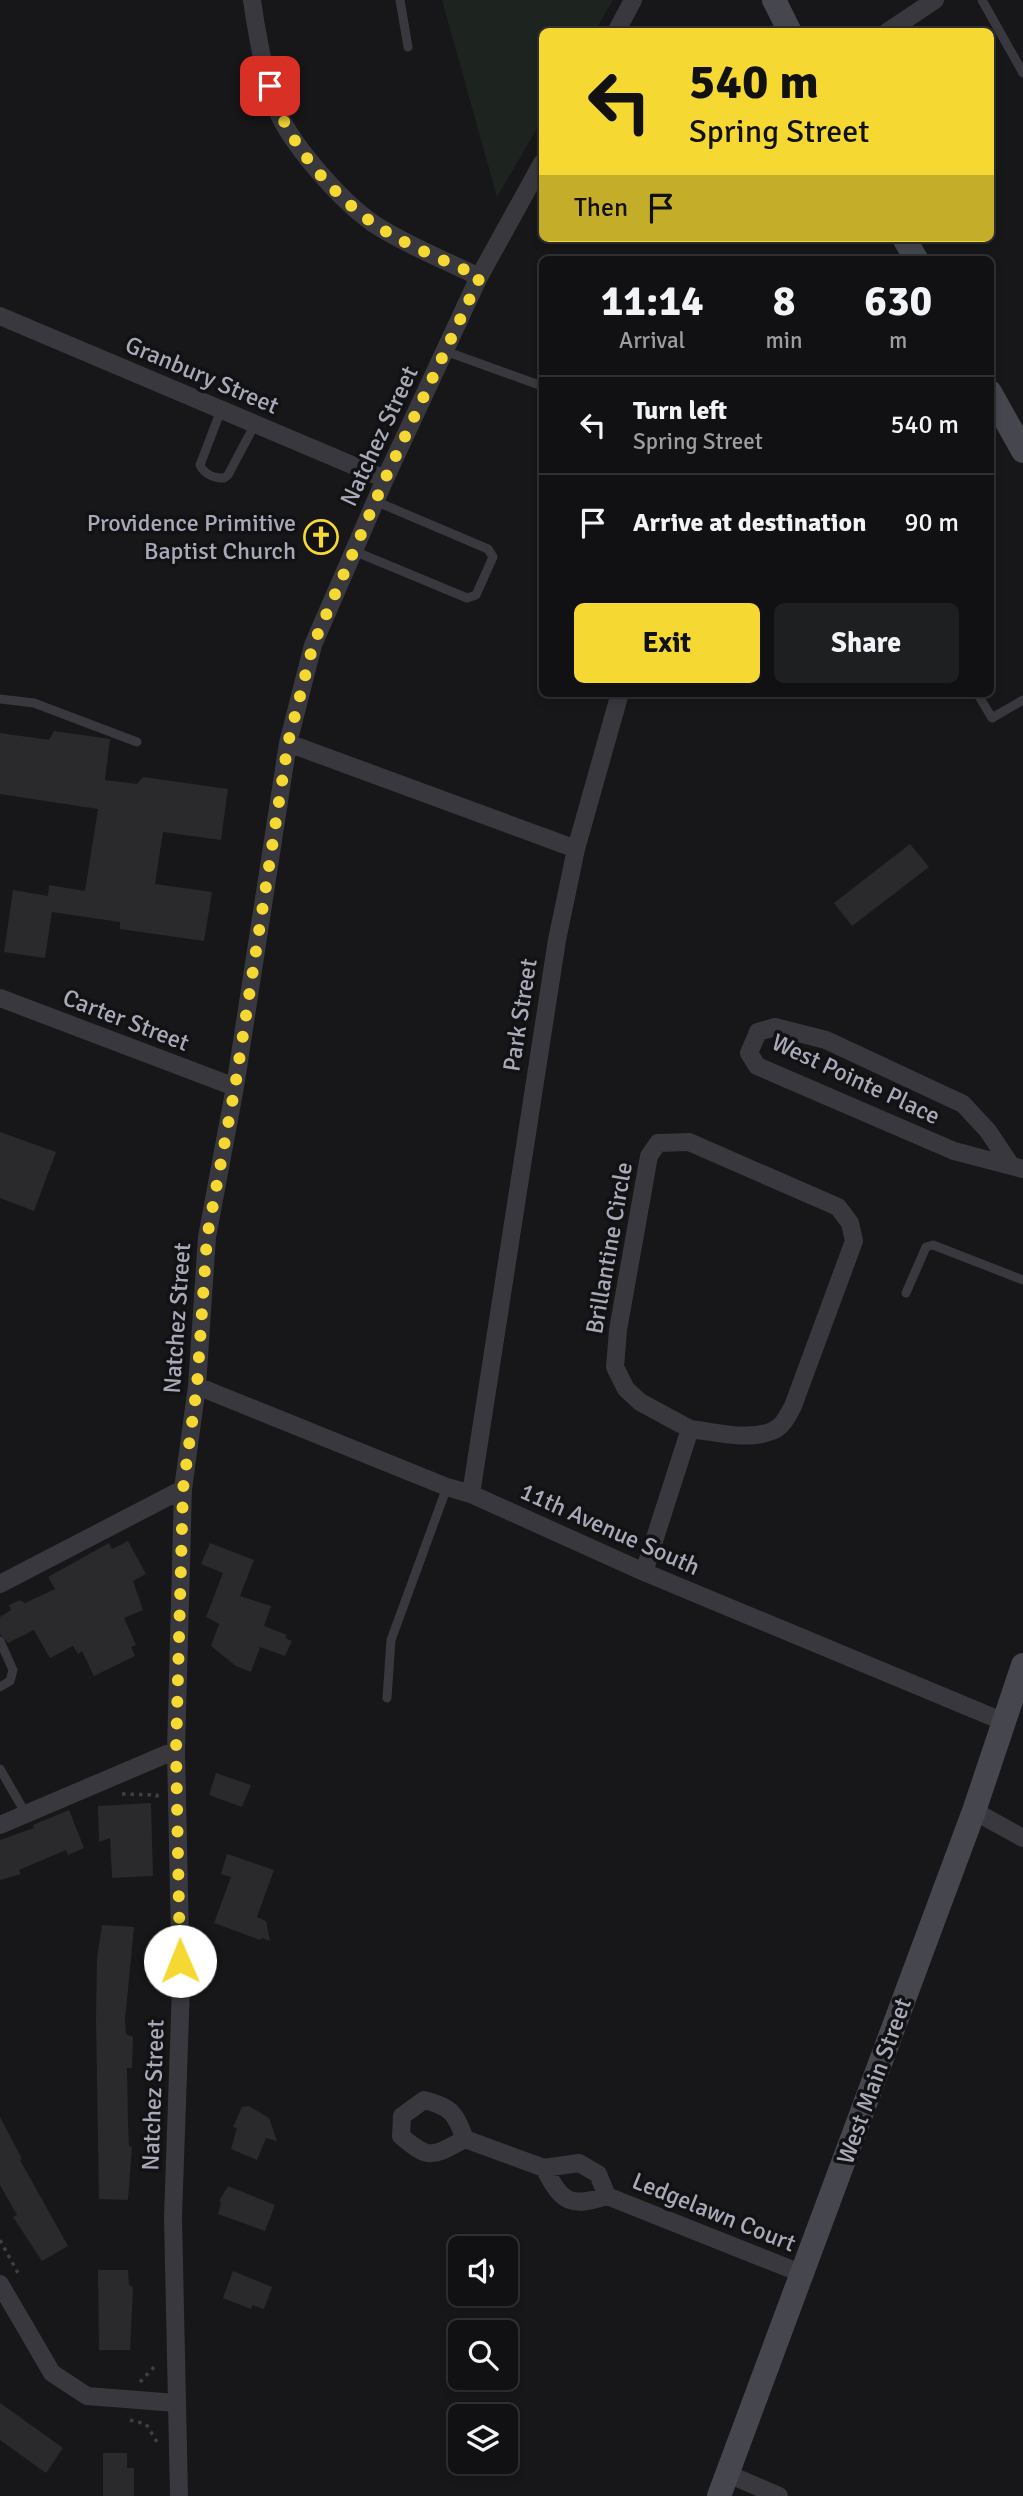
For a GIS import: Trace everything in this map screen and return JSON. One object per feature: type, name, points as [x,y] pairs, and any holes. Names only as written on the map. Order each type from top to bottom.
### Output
[{"type":"main road","points":[[774,0],[788,28]]},
{"type":"main road","points":[[994,399],[1023,451]]},
{"type":"main road","name":"West Main Street","points":[[723,2485],[974,1811],[1023,1665]]},
{"type":"street","points":[[252,0],[264,65],[276,108],[301,149],[336,191],[374,223],[480,277]]},
{"type":"street","points":[[618,28],[633,0]]},
{"type":"street","points":[[893,28],[935,0]]},
{"type":"street","name":"Natchez Street","points":[[179,2496],[173,2217],[181,1987],[176,1751],[183,1489],[197,1386],[207,1237],[235,1087],[288,743],[313,645],[375,501],[480,277],[539,169]]},
{"type":"street","name":"Granbury Street","points":[[0,316],[385,479]]},
{"type":"street","name":"Park Street","points":[[471,1494],[557,940],[576,849],[619,697]]},
{"type":"street","points":[[288,743],[576,849]]},
{"type":"street","name":"Carter Street","points":[[0,998],[235,1087]]},
{"type":"street","name":"West Pointe Place","points":[[775,1027],[826,1040],[963,1104],[1017,1166],[954,1151],[757,1066],[749,1053],[758,1032],[775,1027]]},
{"type":"street","name":"Brillantine Circle","points":[[689,1142],[838,1207],[850,1223],[854,1241],[793,1406],[783,1423],[774,1431],[746,1436],[690,1429],[639,1402],[625,1389],[615,1367],[618,1330],[649,1156],[658,1143],[689,1142]]},
{"type":"street","name":"11th Avenue South","points":[[197,1386],[447,1487],[471,1494],[644,1572],[1002,1721]]},
{"type":"street","points":[[644,1572],[690,1429]]},
{"type":"street","points":[[0,1584],[183,1489]]},
{"type":"street","points":[[0,1825],[176,1751]]},
{"type":"street","points":[[974,1811],[1023,1838]]},
{"type":"street","name":"Ledgelawn Court","points":[[465,2139],[544,2168],[579,2163],[597,2174],[607,2196]]},
{"type":"street","name":"Ledgelawn Court","points":[[544,2168],[558,2194],[582,2204],[607,2196],[803,2274]]},
{"type":"street","points":[[0,2284],[51,2373],[87,2396],[176,2403]]},
{"type":"street","points":[[723,2485],[779,2496]]},
{"type":"lane","points":[[400,0],[408,47]]},
{"type":"lane","points":[[982,0],[1023,73]]},
{"type":"lane","points":[[445,351],[539,385]]},
{"type":"lane","points":[[221,410],[200,465],[203,471],[217,478],[229,475],[255,424]]},
{"type":"lane","points":[[354,551],[467,598],[476,595],[493,557],[488,550],[375,501]]},
{"type":"lane","points":[[979,697],[992,718],[1023,700]]},
{"type":"lane","points":[[0,699],[34,703],[137,742]]},
{"type":"lane","points":[[906,1293],[926,1247],[933,1245],[1023,1280]]},
{"type":"lane","points":[[387,1698],[391,1640],[447,1487]]},
{"type":"lane","points":[[0,1641],[13,1670],[10,1681],[0,1687]]},
{"type":"lane","points":[[0,1769],[26,1814]]},
{"type":"path","points":[[110,1794],[157,1795],[157,1808]]},
{"type":"path","points":[[0,2240],[22,2280]]},
{"type":"path","points":[[139,2382],[158,2363]]},
{"type":"shaded area","points":[[442,0],[613,0],[597,28],[539,28],[539,125],[497,197]]},
{"type":"building","points":[[54,731],[110,739],[105,780],[137,784],[143,777],[228,789],[221,840],[163,832],[155,884],[212,892],[204,941],[120,929],[120,922],[52,912],[45,958],[4,952],[13,890],[48,896],[49,885],[85,891],[98,809],[0,794],[0,733],[49,740]]},
{"type":"building","points":[[910,844],[929,867],[852,926],[834,903]]},
{"type":"building","points":[[0,1132],[56,1152],[34,1211],[0,1198]]},
{"type":"building","points":[[128,1541],[146,1574],[133,1581],[143,1610],[124,1618],[136,1645],[131,1647],[135,1656],[94,1676],[82,1651],[78,1654],[73,1646],[50,1658],[34,1630],[8,1643],[0,1634],[0,1617],[11,1610],[9,1605],[20,1600],[25,1603],[55,1589],[48,1577],[109,1543],[112,1549]]},
{"type":"building","points":[[210,1543],[254,1560],[240,1596],[271,1606],[264,1626],[287,1635],[285,1638],[292,1641],[285,1656],[260,1647],[251,1672],[236,1666],[211,1646],[219,1624],[206,1617],[223,1573],[201,1564]]},
{"type":"building","points":[[216,1773],[251,1785],[242,1807],[209,1795]]},
{"type":"building","points":[[151,1803],[153,1876],[112,1878],[110,1838],[99,1842],[98,1806]]},
{"type":"building","points":[[69,1810],[84,1848],[68,1855],[66,1850],[19,1870],[21,1874],[0,1880],[0,1840],[34,1828],[33,1825]]},
{"type":"building","points":[[227,1854],[274,1870],[257,1917],[266,1921],[270,1941],[262,1938],[260,1940],[214,1923],[231,1877],[221,1874]]},
{"type":"building","points":[[102,1925],[134,1927],[125,2020],[126,2034],[133,2037],[132,2068],[127,2068],[129,2146],[132,2147],[128,2200],[99,2199],[96,2018],[97,1958]]},
{"type":"building","points":[[249,2106],[269,2118],[277,2141],[266,2138],[257,2160],[231,2149],[237,2128],[233,2127],[242,2107]]},
{"type":"building","points":[[0,2117],[22,2159],[20,2160],[68,2246],[42,2261],[13,2217],[17,2215],[0,2185]]},
{"type":"building","points":[[228,2186],[275,2205],[265,2231],[218,2214],[219,2201]]},
{"type":"building","points":[[98,2270],[128,2270],[129,2285],[133,2287],[130,2350],[99,2350]]},
{"type":"building","points":[[233,2271],[272,2287],[264,2309],[252,2305],[251,2309],[223,2298]]},
{"type":"building","points":[[0,2403],[63,2448],[46,2473],[0,2440]]},
{"type":"building","points":[[103,2453],[127,2453],[127,2468],[134,2468],[134,2496],[103,2496]]},
{"type":"place","name":"Providence Primitive Baptist Church","points":[[321,537]]},
{"type":"route","points":[[180,1961],[176,1751],[183,1489],[197,1386],[207,1237],[235,1087],[288,743],[313,645],[385,479],[480,277],[374,223],[336,191],[301,149],[276,108],[270,86]]}]
